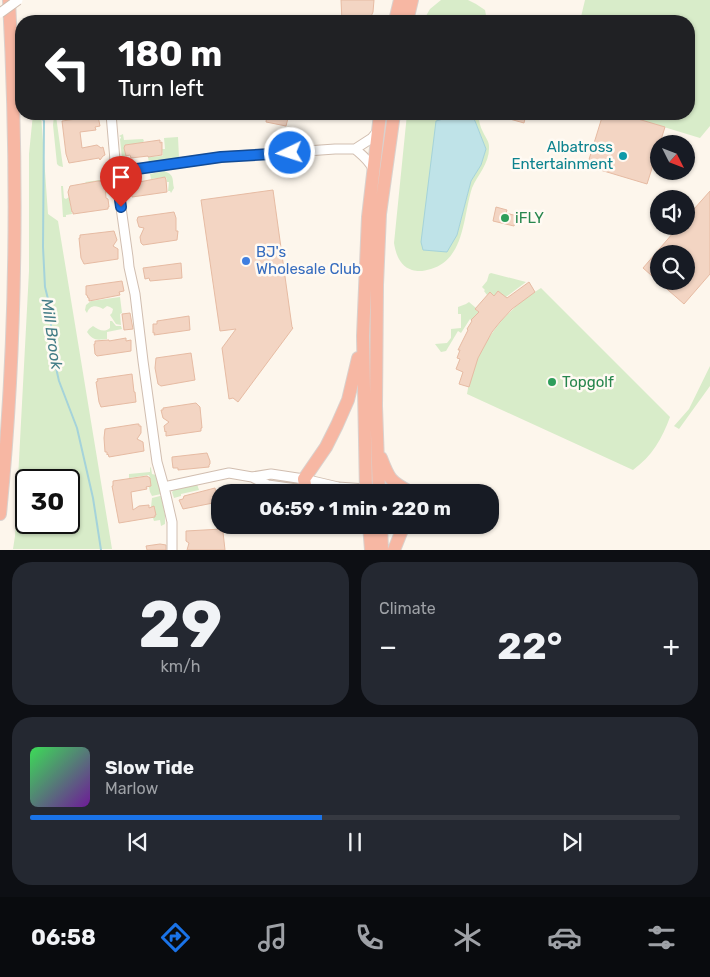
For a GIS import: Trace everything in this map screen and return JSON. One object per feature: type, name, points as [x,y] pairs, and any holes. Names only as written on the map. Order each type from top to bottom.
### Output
[{"type":"highway","points":[[0,514],[7,422],[14,276],[14,130],[9,0]]},
{"type":"highway","points":[[396,15],[400,0]]},
{"type":"highway","points":[[408,15],[412,0]]},
{"type":"highway","points":[[372,484],[363,336],[368,217],[379,120]]},
{"type":"highway","points":[[373,484],[378,451],[376,406],[380,214],[393,120]]},
{"type":"highway","points":[[310,484],[348,400],[363,336]]},
{"type":"highway","points":[[378,451],[387,473],[396,484]]},
{"type":"highway","points":[[381,534],[382,550]]},
{"type":"highway","points":[[394,550],[400,534]]},
{"type":"street","points":[[0,13],[18,0]]},
{"type":"street","points":[[112,120],[116,172],[129,268],[135,294],[157,462],[172,522],[172,550]]},
{"type":"street","points":[[116,172],[221,157],[355,149],[378,132]]},
{"type":"street","points":[[355,149],[363,155],[373,168]]},
{"type":"street","points":[[164,487],[229,473],[252,477],[271,474],[300,484]]},
{"type":"green space","points":[[441,0],[468,0],[485,10],[486,15],[426,15],[430,9]]},
{"type":"green space","points":[[585,0],[710,0],[710,126],[700,138],[641,120],[695,120],[695,15],[581,15]]},
{"type":"green space","points":[[32,120],[41,120],[48,214],[58,221],[112,549],[13,549],[15,534],[80,534],[80,469],[19,469],[29,271],[29,154]]},
{"type":"green space","points":[[54,120],[57,120],[63,167],[57,164]]},
{"type":"green space","points":[[406,120],[447,120],[457,235],[471,181],[481,165],[486,149],[474,120],[479,120],[488,141],[488,158],[472,188],[457,246],[442,264],[431,269],[417,271],[404,266],[397,256],[394,243]]},
{"type":"green space","points":[[123,134],[124,140],[143,139],[144,141],[142,143],[125,145],[126,156],[122,158],[121,137],[119,136]]},
{"type":"green space","points":[[178,137],[179,158],[149,163],[148,157],[162,156],[162,149],[165,149],[164,138]]},
{"type":"green space","points":[[164,171],[170,174],[172,178],[174,188],[171,193],[168,191],[169,182],[167,182],[166,177],[151,179],[150,174]]},
{"type":"green space","points":[[107,173],[113,175],[115,193],[108,194],[105,192],[103,181],[85,182],[107,179]]},
{"type":"green space","points":[[61,186],[63,186],[64,198],[69,197],[72,214],[66,215],[66,217],[63,217]]},
{"type":"green space","points":[[491,273],[526,282],[506,297],[494,296],[490,292],[487,295],[482,287]]},
{"type":"green space","name":"Topgolf","points":[[541,288],[670,417],[664,433],[656,446],[646,459],[633,470],[467,394],[476,362],[492,333],[514,308]]},
{"type":"green space","points":[[120,297],[121,325],[116,324],[110,315],[113,309],[110,307],[107,306],[103,309],[94,306],[87,313],[85,310],[86,305],[91,301]]},
{"type":"green space","points":[[469,302],[479,312],[470,319],[461,333],[458,331],[446,351],[441,352],[435,344],[447,343],[451,338],[451,329],[461,328],[461,314],[458,314],[458,307]]},
{"type":"green space","points":[[110,321],[116,326],[121,326],[122,329],[107,332],[107,339],[96,339],[87,332],[93,326],[97,329],[108,330],[110,328]]},
{"type":"green space","points":[[710,366],[710,386],[679,429],[674,426],[689,409]]},
{"type":"green space","points":[[150,467],[152,474],[156,475],[161,494],[152,496],[149,487],[151,485],[149,475],[129,478],[129,474],[150,472]]},
{"type":"green space","points":[[197,484],[199,490],[181,494],[181,496],[174,498],[172,492],[174,490]]},
{"type":"green space","points":[[161,496],[165,524],[161,526],[160,520],[154,521],[154,508],[151,507],[152,498]]},
{"type":"water","points":[[474,120],[486,149],[481,165],[471,181],[457,235],[447,252],[423,250],[421,242],[436,121]]},
{"type":"building","points":[[341,0],[374,0],[372,15],[342,15]]},
{"type":"building","points":[[99,120],[100,126],[95,127],[96,130],[80,132],[82,148],[97,145],[101,148],[103,147],[105,155],[100,160],[99,158],[69,163],[62,121]]},
{"type":"building","points":[[266,120],[288,120],[286,126],[266,122]]},
{"type":"building","points":[[513,120],[525,120],[524,123]]},
{"type":"building","name":"Albatross Entertainment","points":[[601,120],[641,120],[665,127],[662,135],[650,135],[650,174],[647,184],[587,166]]},
{"type":"building","points":[[160,140],[160,143],[162,142],[162,155],[131,158],[130,155],[126,156],[125,145]]},
{"type":"building","points":[[165,177],[167,192],[132,197],[130,187],[135,185],[134,183]]},
{"type":"building","points":[[103,181],[105,184],[108,209],[73,214],[68,192],[70,186]]},
{"type":"building","name":"BJ's Wholesale Club","points":[[273,190],[293,328],[238,402],[233,398],[229,399],[222,348],[236,329],[220,331],[201,200]]},
{"type":"building","points":[[710,191],[710,274],[684,304],[668,290],[695,290],[695,245],[663,245],[671,235],[695,235],[695,208]]},
{"type":"building","name":"iFLY","points":[[496,207],[507,210],[506,213],[517,216],[514,226],[493,221]]},
{"type":"building","points":[[174,212],[176,231],[178,231],[177,240],[143,245],[141,243],[140,237],[144,228],[139,227],[138,217]]},
{"type":"building","points":[[114,231],[117,240],[113,246],[118,249],[118,259],[84,264],[81,258],[80,235]]},
{"type":"building","points":[[650,260],[650,274],[643,268]]},
{"type":"building","points":[[181,263],[182,278],[150,281],[149,278],[145,279],[143,268]]},
{"type":"building","points":[[122,281],[124,291],[119,292],[120,295],[89,301],[86,295],[86,286]]},
{"type":"building","points":[[529,282],[535,292],[512,309],[492,332],[478,358],[469,387],[459,384],[463,372],[456,369],[460,359],[457,358],[460,350],[458,350],[471,320],[479,312],[475,309],[490,292],[494,296],[498,291],[507,298]]},
{"type":"building","points":[[130,313],[133,329],[124,330],[122,314]]},
{"type":"building","points":[[189,316],[190,330],[154,335],[153,324],[157,324],[157,321]]},
{"type":"building","points":[[126,338],[126,341],[131,340],[131,351],[97,356],[95,354],[95,341]]},
{"type":"building","points":[[191,353],[195,380],[161,386],[158,384],[155,368],[156,358]]},
{"type":"building","points":[[132,374],[136,402],[101,407],[97,379]]},
{"type":"building","points":[[196,403],[200,407],[201,431],[166,436],[164,426],[169,422],[163,418],[161,410],[163,408]]},
{"type":"building","points":[[139,424],[141,426],[141,433],[137,439],[143,442],[144,451],[109,457],[107,452],[105,452],[105,429]]},
{"type":"building","points":[[207,453],[210,461],[209,467],[178,470],[178,468],[173,468],[172,457]]},
{"type":"building","points":[[147,476],[150,478],[151,486],[146,487],[147,489],[131,492],[133,510],[139,506],[149,505],[149,508],[154,506],[155,517],[119,523],[112,486],[113,481]]},
{"type":"building","points":[[211,489],[211,503],[183,509],[179,500],[183,499],[184,496]]},
{"type":"building","points":[[211,530],[211,534],[223,534],[225,550],[187,550],[189,543],[186,541],[186,531]]},
{"type":"building","points":[[166,545],[166,550],[147,550],[146,546]]},
{"type":"waterway","name":"Mill Brook","points":[[43,120],[43,247],[45,287],[51,311],[51,346],[59,381],[77,428],[93,498],[101,550]]},
{"type":"place","name":"Albatross Entertainment","points":[[623,156]]},
{"type":"place","name":"iFLY","points":[[505,218]]},
{"type":"place","name":"BJ's Wholesale Club","points":[[246,261]]},
{"type":"place","name":"Topgolf","points":[[552,382]]},
{"type":"route","points":[[121,207],[116,172],[221,157],[290,153]]}]
